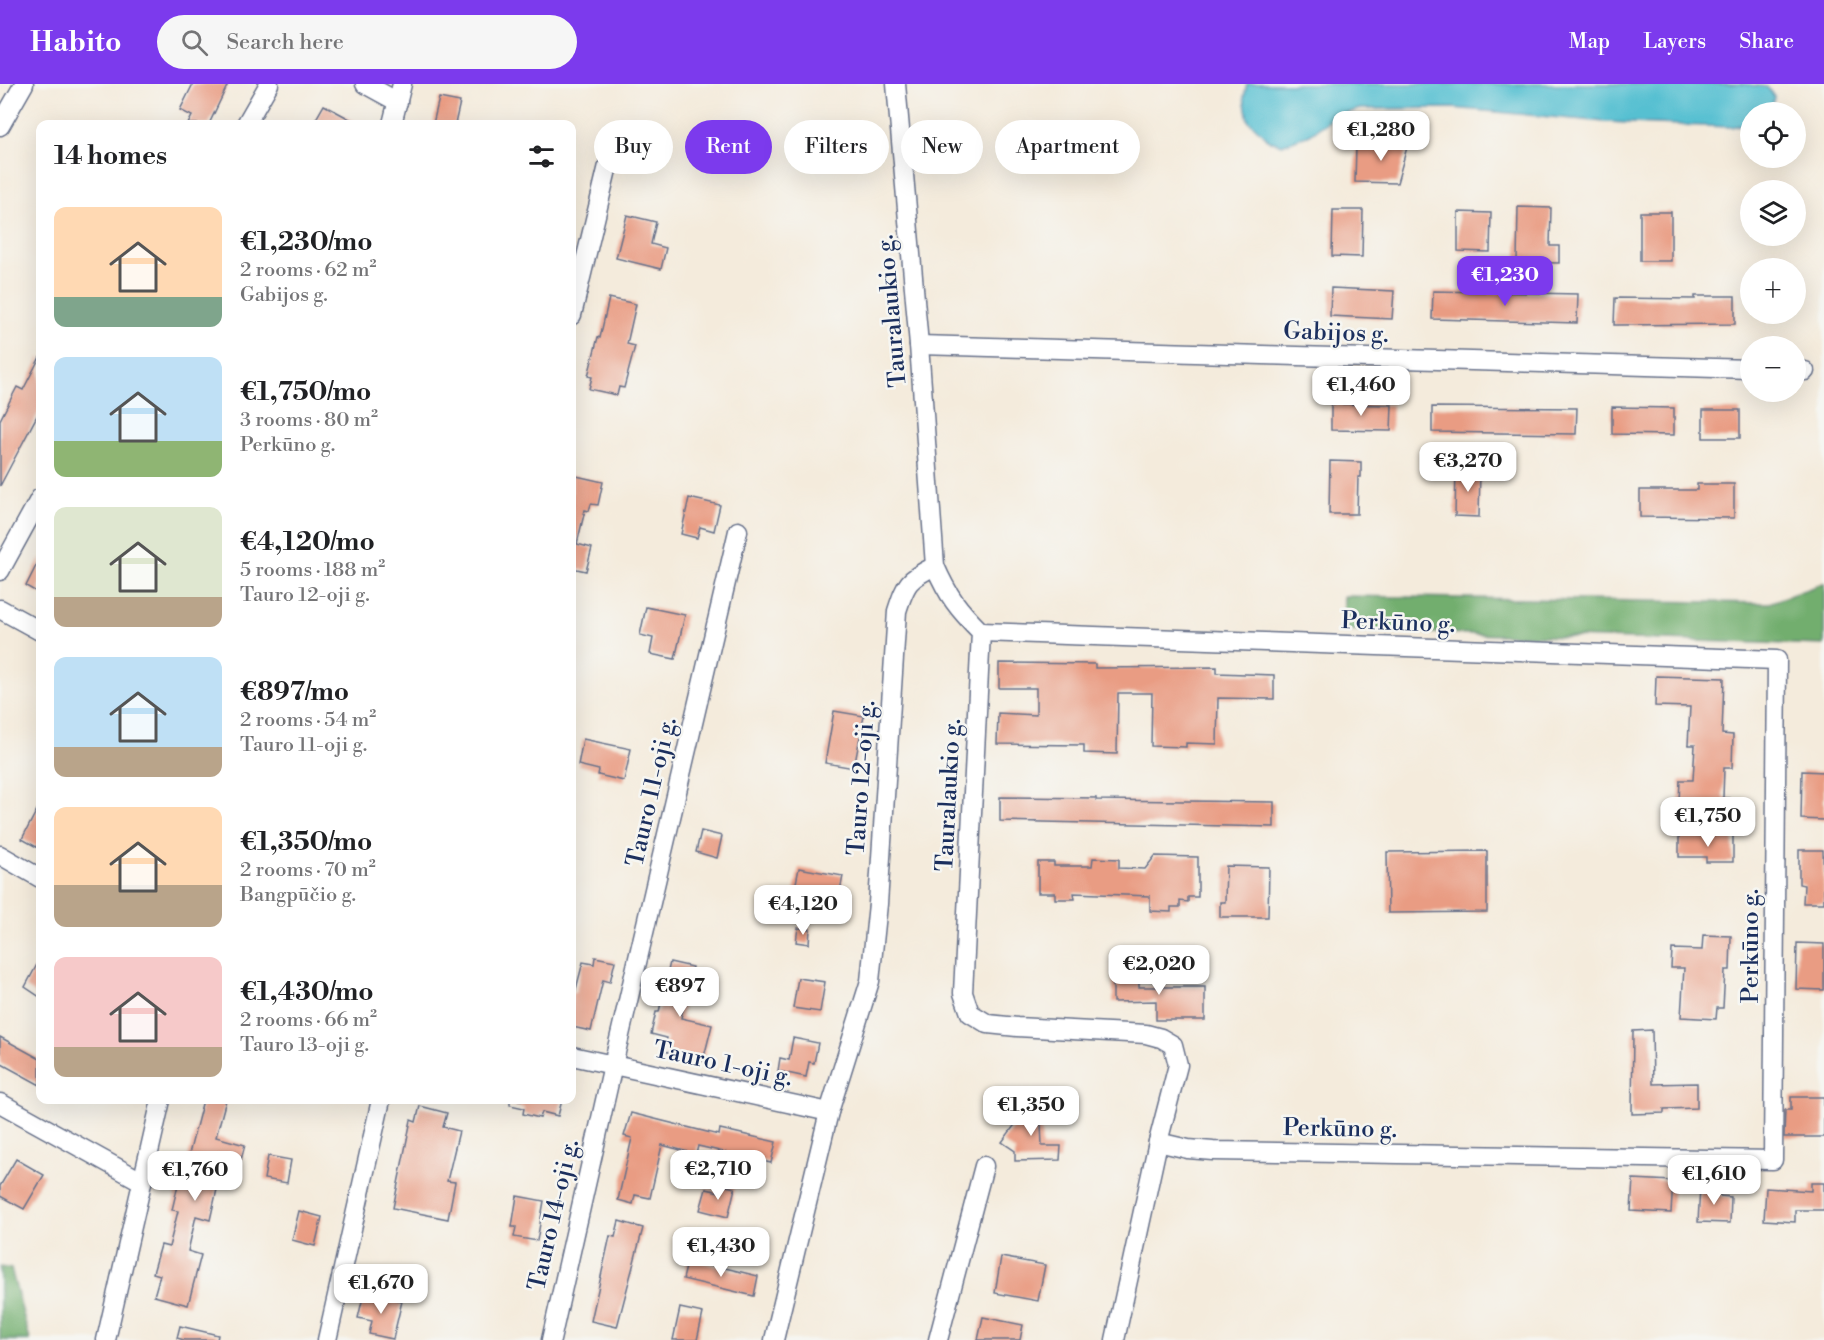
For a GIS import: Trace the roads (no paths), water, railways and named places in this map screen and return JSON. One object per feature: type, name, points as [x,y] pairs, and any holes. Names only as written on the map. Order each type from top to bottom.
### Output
[{"type":"street","points":[[0,126],[24,84]]},
{"type":"street","points":[[248,120],[269,84]]},
{"type":"street","points":[[365,84],[398,102]]},
{"type":"street","points":[[393,120],[402,84]]},
{"type":"street","name":"Tauralaukio g.","points":[[896,84],[919,345],[935,566],[947,593],[960,611],[981,632],[963,993],[970,1013],[988,1024],[1146,1034],[1161,1038],[1173,1045],[1178,1065],[1158,1142],[1115,1340]]},
{"type":"street","points":[[576,298],[606,174]]},
{"type":"street","name":"Gabijos g.","points":[[919,345],[1740,369]]},
{"type":"street","points":[[0,571],[36,505]]},
{"type":"street","name":"Tauro 11-oji g.","points":[[613,1065],[738,531]]},
{"type":"street","name":"Tauro 12-oji g.","points":[[774,1340],[829,1112],[870,981],[878,904],[897,611],[903,591],[914,576],[935,566]]},
{"type":"street","points":[[0,609],[36,628]]},
{"type":"street","name":"Perkūno g.","points":[[981,632],[1777,660],[1773,1161],[1213,1152],[1158,1142]]},
{"type":"street","points":[[0,855],[36,876]]},
{"type":"street","name":"Tauro 1-oji g.","points":[[576,1057],[829,1112]]},
{"type":"street","name":"Tauro 14-oji g.","points":[[550,1340],[613,1065]]},
{"type":"street","points":[[0,1103],[141,1181]]},
{"type":"street","points":[[106,1340],[160,1104]]},
{"type":"street","points":[[327,1340],[380,1104]]},
{"type":"street","points":[[938,1340],[984,1166]]},
{"type":"water","points":[[1247,84],[1741,84],[1767,87],[1774,97],[1773,102],[1740,102],[1740,125],[1731,127],[1605,122],[1453,108],[1360,109],[1336,116],[1310,134],[1282,145],[1270,141],[1248,120],[1244,97]]}]
